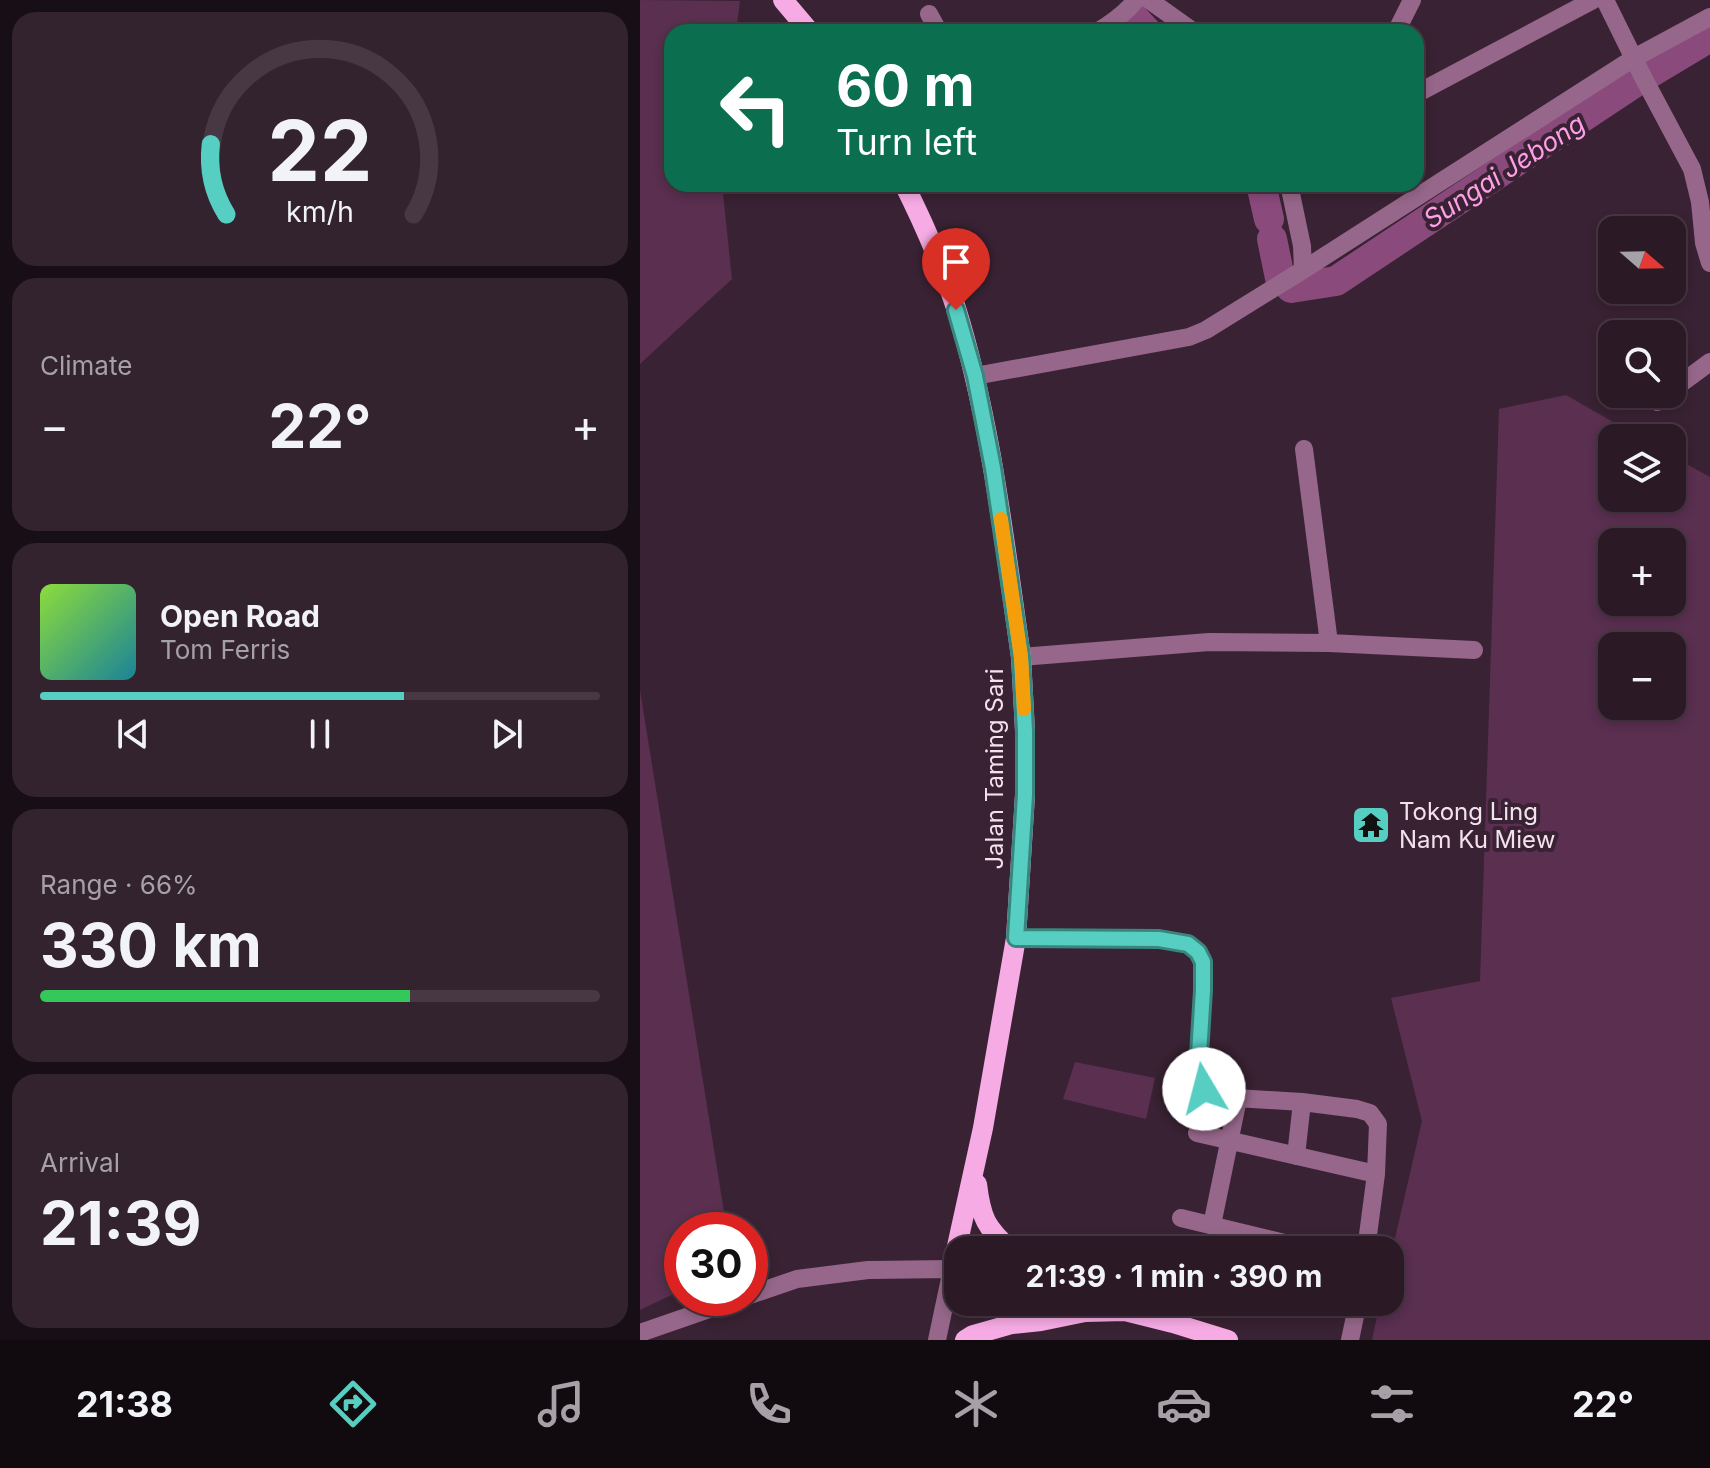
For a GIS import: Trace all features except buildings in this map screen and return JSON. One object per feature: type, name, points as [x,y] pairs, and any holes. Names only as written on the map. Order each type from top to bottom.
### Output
[{"type":"main road","points":[[783,0],[803,24]]},
{"type":"main road","name":"Jalan Taming Sari","points":[[908,192],[939,262],[975,376],[993,468],[1021,657],[1025,731],[1025,795],[1016,938],[962,1236]]},
{"type":"main road","points":[[975,1168],[980,1210],[995,1236]]},
{"type":"main road","points":[[965,1340],[1012,1324],[1065,1316]]},
{"type":"main road","points":[[1146,1316],[1228,1340]]},
{"type":"street","points":[[1110,24],[1136,0]]},
{"type":"street","points":[[1149,0],[1183,24]]},
{"type":"street","points":[[1400,24],[1412,0]]},
{"type":"street","points":[[1424,90],[1593,0]]},
{"type":"street","points":[[1605,0],[1692,169],[1710,263]]},
{"type":"street","points":[[929,14],[935,24]]},
{"type":"street","points":[[975,376],[1189,337],[1206,330],[1634,58],[1710,17]]},
{"type":"street","points":[[1291,192],[1302,246],[1303,270]]},
{"type":"street","points":[[1686,380],[1710,362]]},
{"type":"street","points":[[1304,449],[1329,643]]},
{"type":"street","points":[[1021,657],[1209,642],[1329,643],[1474,650]]},
{"type":"street","points":[[1016,938],[1159,939],[1188,944],[1198,952],[1203,962],[1198,1071],[1204,1089],[1220,1097],[1357,1109],[1370,1113],[1378,1124],[1376,1174],[1368,1236]]},
{"type":"street","points":[[1212,1225],[1238,1099]]},
{"type":"street","points":[[1296,1156],[1302,1102]]},
{"type":"street","points":[[1197,1133],[1376,1174]]},
{"type":"street","points":[[1181,1218],[1257,1236]]},
{"type":"street","points":[[768,1289],[797,1279],[868,1270],[944,1270]]},
{"type":"street","points":[[937,1340],[944,1313]]},
{"type":"street","points":[[640,1333],[689,1316]]},
{"type":"street","points":[[1350,1340],[1355,1316]]},
{"type":"shaded area","points":[[640,0],[740,1],[737,24],[664,24],[664,192],[723,192],[732,279],[640,364]]},
{"type":"shaded area","points":[[1566,395],[1617,424],[1598,424],[1598,512],[1686,512],[1686,464],[1710,477],[1710,1340],[1372,1340],[1377,1316],[1404,1316],[1404,1236],[1396,1236],[1422,1121],[1391,998],[1480,981],[1499,409]]},
{"type":"shaded area","points":[[640,690],[724,1212],[664,1212],[664,1299],[640,1310]]},
{"type":"shaded area","points":[[1075,1062],[1155,1078],[1146,1119],[1063,1099]]},
{"type":"waterway","name":"Sungai Jebong","points":[[1132,16],[1140,24]]},
{"type":"waterway","name":"Sungai Jebong","points":[[1291,288],[1336,281],[1643,77],[1710,37]]},
{"type":"waterway","name":"Sungai Jebong","points":[[1263,192],[1269,219]]},
{"type":"waterway","name":"Sungai Jebong","points":[[1272,239],[1280,278]]},
{"type":"slow traffic","points":[[1001,519],[1021,657],[1024,709]]},
{"type":"place","name":"Tokong Ling Nam Ku Miew","points":[[1371,825]]},
{"type":"route","points":[[956,310],[975,376],[993,468],[1021,657],[1025,795],[1016,938],[1159,939],[1188,944],[1198,952],[1203,962],[1203,990],[1198,1071],[1204,1089]]}]
